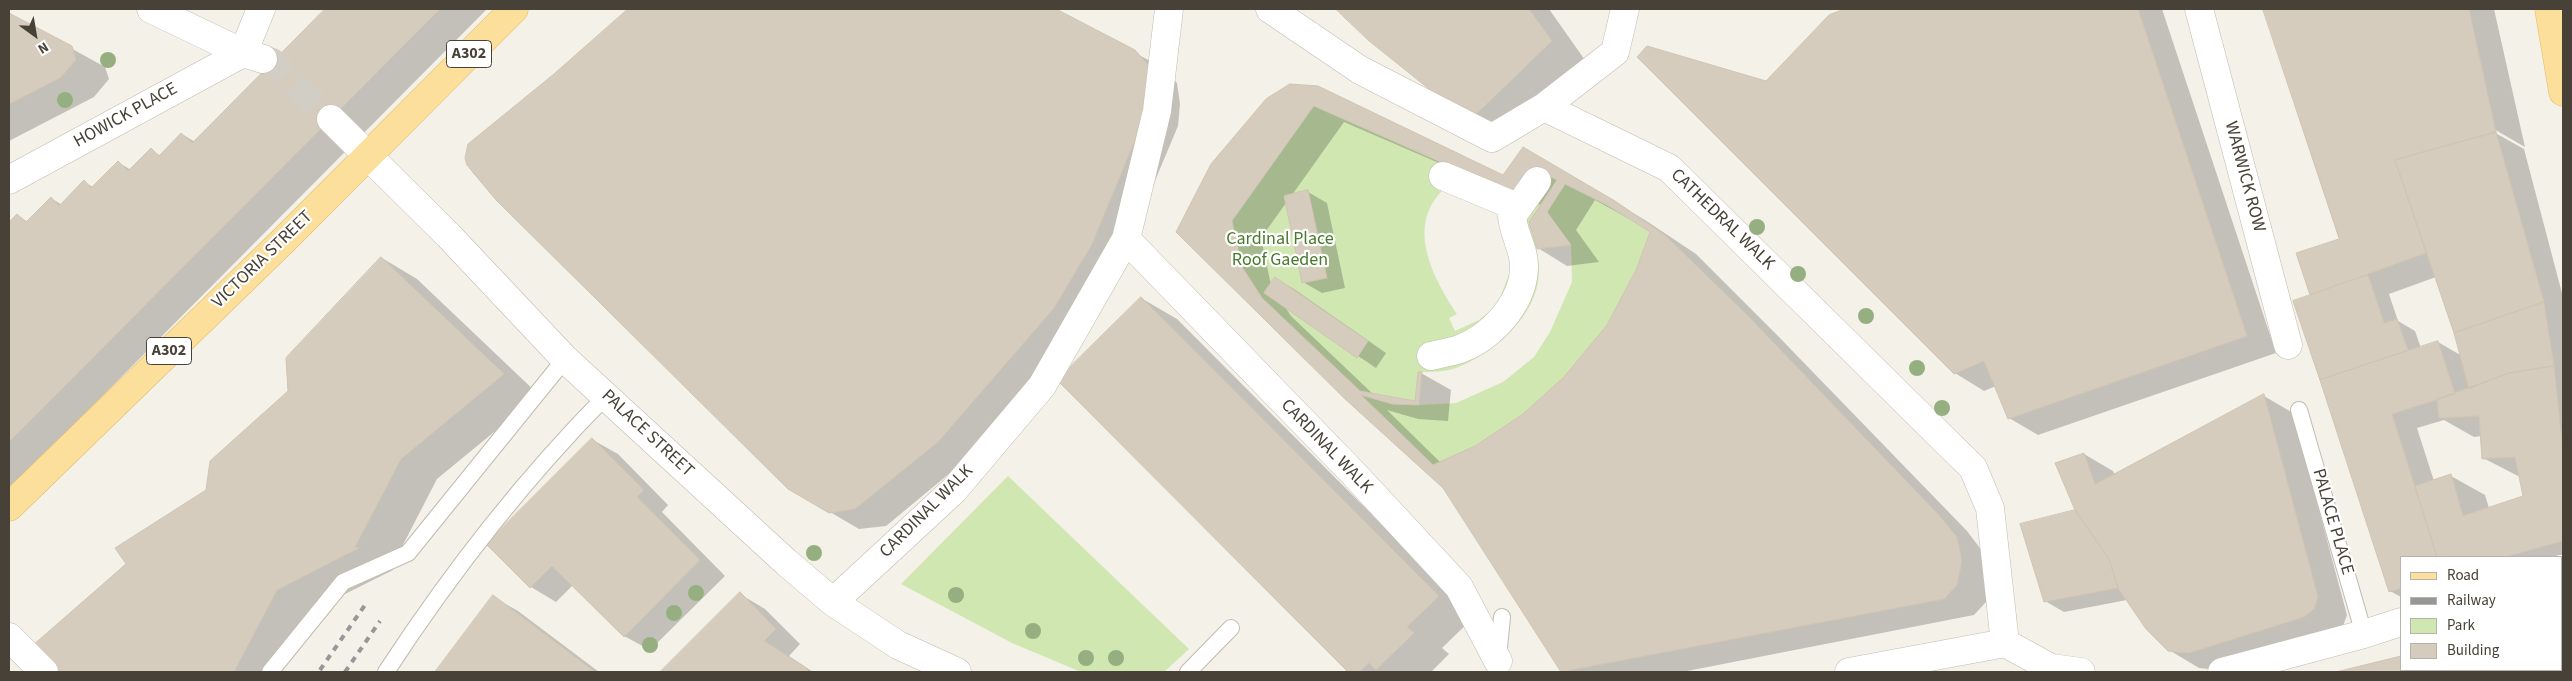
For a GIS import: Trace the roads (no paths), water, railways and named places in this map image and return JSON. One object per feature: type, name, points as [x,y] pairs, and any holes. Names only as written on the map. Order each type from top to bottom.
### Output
[{"type":"main road","name":"VICTORIA STREET","points":[[9,508],[369,155],[514,9]]},
{"type":"main road","points":[[2549,9],[2559,41],[2563,92]]},
{"type":"street","points":[[151,9],[253,56],[261,9]]},
{"type":"street","name":"CARDINAL WALK","points":[[833,602],[954,490],[1042,386],[1126,239],[1157,111],[1169,9]]},
{"type":"street","points":[[1270,9],[1365,82],[1492,138],[1544,107],[1614,52],[1625,9]]},
{"type":"street","name":"WARWICK ROW","points":[[2199,9],[2288,345]]},
{"type":"street","name":"HOWICK PLACE","points":[[9,180],[253,56]]},
{"type":"street","name":"CATHEDRAL WALK","points":[[1544,107],[1669,168],[1973,468],[1990,508],[2005,643]]},
{"type":"street","name":"PALACE STREET","points":[[331,119],[449,236],[565,359],[833,602],[898,645],[957,672]]},
{"type":"street","points":[[1443,176],[1517,207]]},
{"type":"street","points":[[1431,356],[1459,349],[1483,336],[1504,316],[1516,300],[1524,268],[1512,216],[1537,180]]},
{"type":"street","name":"CARDINAL WALK","points":[[1126,239],[1346,466],[1459,587],[1499,667]]},
{"type":"street","points":[[2222,672],[2364,634],[2400,622]]},
{"type":"street","points":[[9,637],[44,672]]},
{"type":"street","points":[[1849,672],[2005,643],[2051,670],[2081,672]]},
{"type":"lane","points":[[270,672],[343,582],[408,553],[565,359]]},
{"type":"lane","points":[[386,672],[431,605],[514,498],[606,396]]},
{"type":"lane","name":"PALACE PLACE","points":[[2299,410],[2364,634]]},
{"type":"lane","points":[[1499,667],[1502,616]]},
{"type":"lane","points":[[1188,672],[1231,628]]},
{"type":"tunnel","points":[[263,59],[272,62],[331,119]]},
{"type":"railway","points":[[320,670],[365,605]]},
{"type":"railway","points":[[345,672],[380,621]]},
{"type":"park label","name":"Cardinal Place Roof Gaeden","points":[[1280,250]]}]
